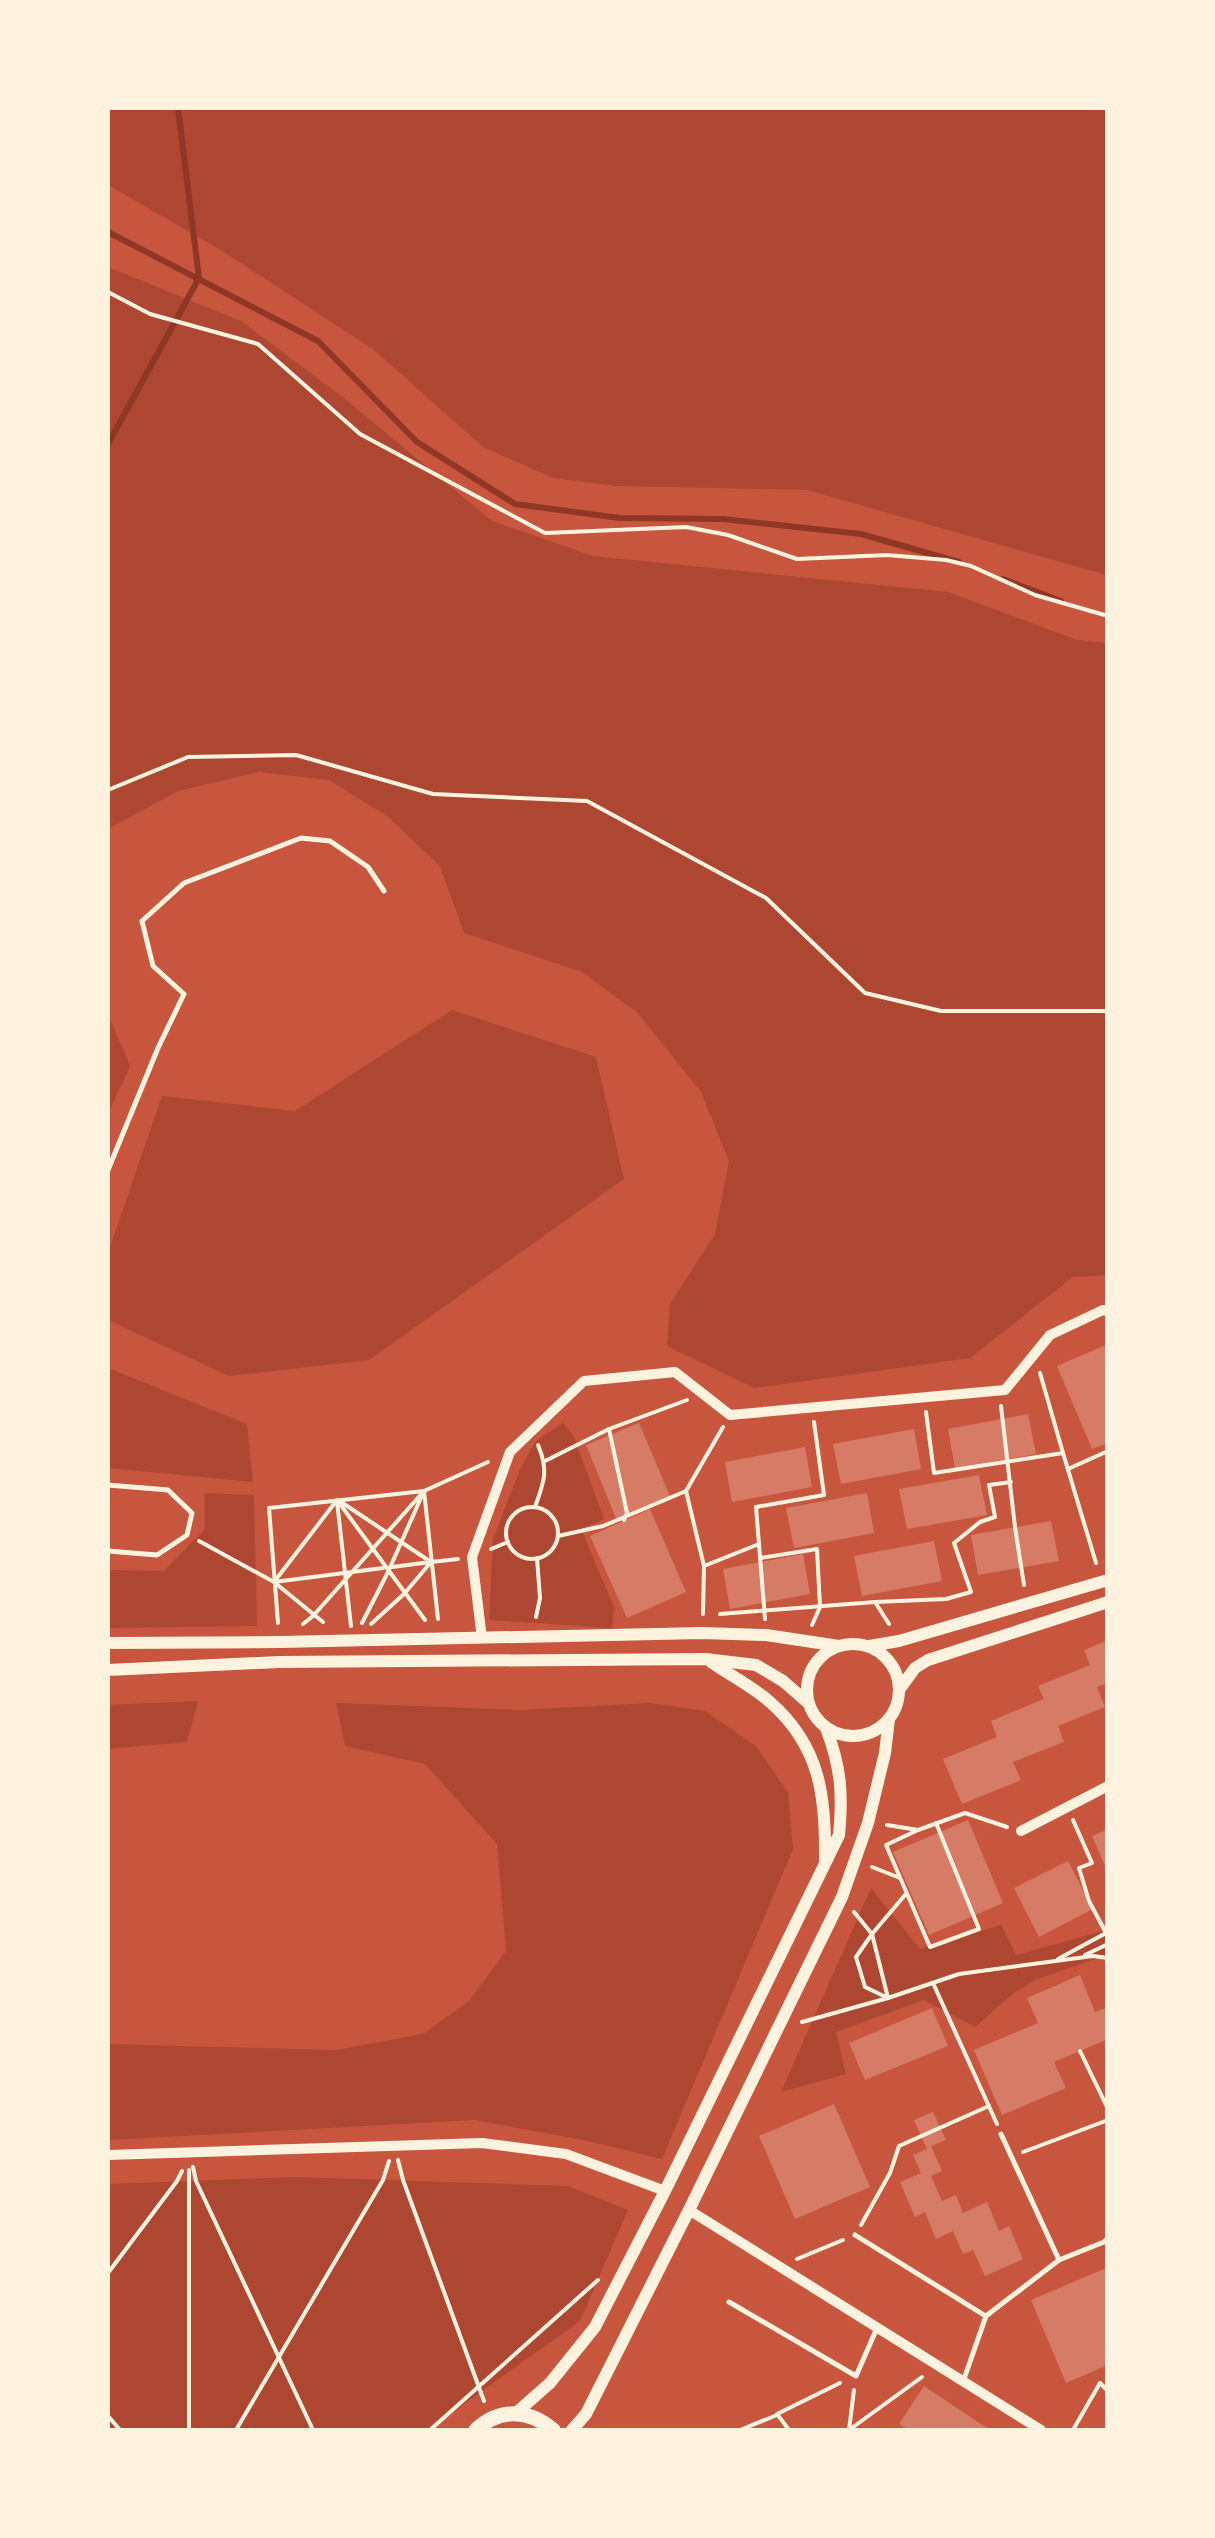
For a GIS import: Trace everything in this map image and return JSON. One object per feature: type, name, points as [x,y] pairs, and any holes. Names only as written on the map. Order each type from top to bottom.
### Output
[{"type":"main road","points":[[476,2430],[500,2415],[516,2413],[532,2416],[553,2430]]},
{"type":"street","points":[[482,1638],[472,1558],[510,1452],[584,1381],[675,1372],[730,1415],[1004,1390],[1050,1335],[1108,1311]]},
{"type":"street","points":[[868,1646],[890,1662],[897,1676],[896,1707],[878,1729],[865,1735],[837,1734],[814,1716],[806,1686],[810,1670],[832,1648],[848,1643],[868,1646],[899,1641],[1105,1581]]},
{"type":"street","points":[[899,1690],[915,1668],[928,1660],[1108,1602]]},
{"type":"street","points":[[108,1642],[702,1633],[766,1635],[839,1646]]},
{"type":"street","points":[[108,1670],[278,1662],[705,1659],[756,1665],[808,1702]]},
{"type":"street","points":[[705,1659],[769,1700],[796,1730],[816,1763],[824,1802],[825,1867]]},
{"type":"street","points":[[572,2430],[586,2414],[842,1896],[868,1822],[889,1719]]},
{"type":"street","points":[[516,2413],[550,2384],[595,2327],[825,1867],[839,1835],[842,1798],[837,1757],[826,1728]]},
{"type":"street","points":[[1021,1831],[1108,1786]]},
{"type":"street","points":[[108,2155],[482,2143],[566,2154],[665,2191]]},
{"type":"street","points":[[689,2210],[1040,2430]]},
{"type":"street","points":[[586,2414],[586,2430]]},
{"type":"lane","points":[[108,1170],[184,994],[153,966],[142,921],[184,882],[302,838],[330,840],[368,867],[384,890]]},
{"type":"lane","points":[[108,1485],[168,1490],[192,1513],[188,1535],[157,1555],[108,1552]]},
{"type":"lane","points":[[1001,2134],[1059,2260]]},
{"type":"lane","points":[[855,2235],[986,2316]]},
{"type":"lane","points":[[963,2382],[986,2316],[1059,2260],[1108,2238]]},
{"type":"lane","points":[[730,2302],[856,2376],[877,2328]]},
{"type":"path","points":[[108,292],[150,314],[258,344],[360,434],[545,533],[686,528],[728,535],[797,559],[886,555],[946,560],[971,566],[1035,595],[1108,616]]},
{"type":"path","points":[[108,790],[188,757],[296,755],[433,794],[587,801],[766,898],[865,993],[941,1011],[1108,1011]]},
{"type":"path","points":[[1034,1354],[1105,1581]]},
{"type":"path","points":[[1000,1390],[1020,1568]]},
{"type":"path","points":[[545,1461],[608,1430],[703,1394]]},
{"type":"path","points":[[924,1398],[934,1473],[1063,1453]]},
{"type":"path","points":[[766,1635],[756,1507],[824,1495],[812,1408]]},
{"type":"path","points":[[558,1536],[603,1526],[686,1492],[730,1415]]},
{"type":"path","points":[[532,1430],[545,1461],[544,1480],[535,1507]]},
{"type":"path","points":[[608,1430],[627,1513],[624,1520]]},
{"type":"path","points":[[280,1642],[269,1508],[424,1491],[510,1452]]},
{"type":"path","points":[[1068,1469],[1108,1452]]},
{"type":"path","points":[[718,1614],[946,1599],[971,1592],[954,1543],[980,1522],[995,1518],[989,1485],[1012,1482]]},
{"type":"path","points":[[280,1642],[313,1616],[424,1491]]},
{"type":"path","points":[[353,1640],[424,1491]]},
{"type":"path","points":[[424,1491],[440,1639]]},
{"type":"path","points":[[686,1492],[704,1566],[702,1633]]},
{"type":"path","points":[[336,1500],[431,1562]]},
{"type":"path","points":[[336,1500],[440,1639]]},
{"type":"path","points":[[336,1500],[353,1640]]},
{"type":"path","points":[[274,1582],[336,1500]]},
{"type":"path","points":[[535,1507],[549,1514],[558,1528],[558,1536],[551,1550],[528,1558],[512,1550],[506,1533],[518,1510],[535,1507]]},
{"type":"path","points":[[188,1535],[274,1582],[313,1616],[353,1640]]},
{"type":"path","points":[[704,1566],[760,1544]]},
{"type":"path","points":[[760,1558],[817,1549],[820,1606],[805,1641]]},
{"type":"path","points":[[274,1582],[472,1558]]},
{"type":"path","points":[[533,1637],[540,1598],[537,1558]]},
{"type":"path","points":[[353,1640],[404,1594],[431,1562]]},
{"type":"path","points":[[875,1602],[899,1641]]},
{"type":"path","points":[[1054,1961],[1106,1933],[1089,1901],[1079,1868],[1092,1862],[1068,1807]]},
{"type":"path","points":[[936,1823],[979,1928],[930,1947],[886,1845],[918,1830],[936,1823],[965,1812],[1021,1831]]},
{"type":"path","points":[[868,1822],[918,1830]]},
{"type":"path","points":[[856,1861],[900,1878]]},
{"type":"path","points":[[888,1998],[865,1986],[856,1958],[906,1894]]},
{"type":"path","points":[[842,1896],[872,1934],[888,1998]]},
{"type":"path","points":[[1078,1958],[1108,1944]]},
{"type":"path","points":[[778,2029],[959,1974],[1093,1956],[1108,1958]]},
{"type":"path","points":[[933,1983],[1001,2134]]},
{"type":"path","points":[[1080,2051],[1108,2109]]},
{"type":"path","points":[[778,2266],[855,2235],[890,2172],[899,2146],[988,2106]]},
{"type":"path","points":[[1012,2157],[1108,2120]]},
{"type":"path","points":[[236,2430],[383,2180],[395,2146]]},
{"type":"path","points":[[395,2146],[403,2180],[485,2405]]},
{"type":"path","points":[[108,2273],[178,2182],[189,2152]]},
{"type":"path","points":[[189,2152],[196,2180],[312,2430]]},
{"type":"path","points":[[189,2152],[189,2430]]},
{"type":"path","points":[[430,2430],[598,2280]]},
{"type":"path","points":[[849,2430],[937,2366]]},
{"type":"path","points":[[740,2430],[856,2376]]},
{"type":"path","points":[[849,2430],[856,2376]]},
{"type":"path","points":[[1073,2430],[1100,2383],[1108,2380]]},
{"type":"path","points":[[1100,2383],[1108,2391]]},
{"type":"path","points":[[777,2414],[789,2430]]},
{"type":"path","points":[[108,2416],[120,2430]]},
{"type":"shaded area","points":[[108,108],[1107,108],[1107,575],[807,490],[616,486],[553,478],[483,447],[373,349],[219,249],[108,185]]},
{"type":"shaded area","points":[[108,267],[241,321],[345,399],[492,521],[593,556],[948,592],[1077,640],[1107,643],[1107,1275],[1073,1277],[970,1358],[754,1388],[667,1346],[670,1304],[715,1234],[729,1161],[701,1092],[638,1013],[582,972],[464,933],[440,866],[387,816],[329,780],[259,772],[178,791],[108,829]]},
{"type":"shaded area","points":[[452,1010],[596,1057],[624,1179],[369,1360],[229,1376],[108,1320],[108,1253],[162,1096],[295,1111]]},
{"type":"shaded area","points":[[108,1014],[130,1066],[108,1114]]},
{"type":"shaded area","points":[[108,1368],[247,1424],[253,1482],[108,1468]]},
{"type":"shaded area","points":[[563,1423],[574,1437],[604,1519],[581,1529],[614,1607],[612,1628],[489,1620],[493,1539],[521,1467],[536,1441]]},
{"type":"shaded area","points":[[204,1493],[254,1495],[257,1626],[108,1628],[108,1570],[164,1571],[205,1529]]},
{"type":"shaded area","points":[[198,1701],[187,1742],[108,1749],[108,1705]]},
{"type":"shaded area","points":[[336,1703],[520,1710],[650,1703],[705,1711],[756,1746],[788,1792],[793,1849],[662,2159],[475,2120],[108,2140],[108,2044],[336,2050],[423,2034],[469,2001],[506,1951],[497,1844],[425,1764],[345,1746]]},
{"type":"shaded area","points":[[871,1888],[920,1949],[1001,1925],[1016,1955],[1107,1930],[1107,1959],[1101,1957],[1035,1980],[975,2027],[924,2000],[836,2032],[846,2074],[781,2092]]},
{"type":"shaded area","points":[[295,2177],[568,2186],[628,2210],[580,2321],[430,2430],[108,2430],[108,2184]]},
{"type":"building","points":[[1108,1344],[1108,1443],[1092,1449],[1057,1366]]},
{"type":"building","points":[[1028,1414],[1036,1454],[955,1469],[948,1429]]},
{"type":"building","points":[[639,1423],[670,1496],[616,1518],[586,1445]]},
{"type":"building","points":[[914,1429],[921,1469],[841,1484],[833,1444]]},
{"type":"building","points":[[805,1447],[812,1487],[732,1502],[725,1462]]},
{"type":"building","points":[[979,1475],[987,1515],[907,1529],[899,1489]]},
{"type":"building","points":[[867,1493],[874,1533],[794,1548],[786,1508]]},
{"type":"building","points":[[650,1509],[686,1592],[627,1618],[590,1536]]},
{"type":"building","points":[[1051,1521],[1059,1561],[978,1575],[971,1535]]},
{"type":"building","points":[[934,1541],[942,1581],[862,1596],[854,1556]]},
{"type":"building","points":[[803,1554],[810,1594],[730,1609],[723,1569]]},
{"type":"building","points":[[1108,1640],[1108,1683],[1097,1687],[1105,1707],[1058,1726],[1064,1742],[1013,1762],[1021,1780],[962,1804],[943,1759],[997,1737],[991,1721],[1044,1699],[1038,1686],[1090,1665],[1084,1650]]},
{"type":"building","points":[[968,1820],[1003,1903],[929,1935],[893,1852]]},
{"type":"building","points":[[1108,1829],[1108,1873],[1092,1836]]},
{"type":"building","points":[[1068,1861],[1093,1909],[1039,1937],[1014,1888]]},
{"type":"building","points":[[1080,1975],[1095,2012],[1108,2007],[1108,2039],[1054,2062],[1066,2088],[1002,2115],[974,2050],[1038,2023],[1027,1998]]},
{"type":"building","points":[[932,2008],[948,2046],[865,2080],[849,2043]]},
{"type":"building","points":[[834,2104],[870,2187],[795,2219],[759,2136]]},
{"type":"building","points":[[933,2112],[946,2140],[931,2146],[942,2171],[931,2176],[942,2201],[956,2195],[963,2213],[987,2202],[999,2231],[1009,2226],[1023,2259],[985,2276],[973,2250],[963,2254],[953,2231],[936,2239],[925,2212],[915,2217],[900,2182],[921,2173],[913,2155],[927,2149],[914,2120]]},
{"type":"building","points":[[1106,2268],[1108,2365],[1066,2383],[1031,2300]]},
{"type":"building","points":[[924,2386],[990,2430],[909,2430],[899,2424]]},
{"type":"waterway","points":[[108,444],[199,278],[178,108]]},
{"type":"waterway","points":[[108,232],[318,341],[417,442],[515,504],[620,518],[723,519],[861,534],[959,562]]},
{"type":"waterway","points":[[1003,579],[1061,601]]}]
